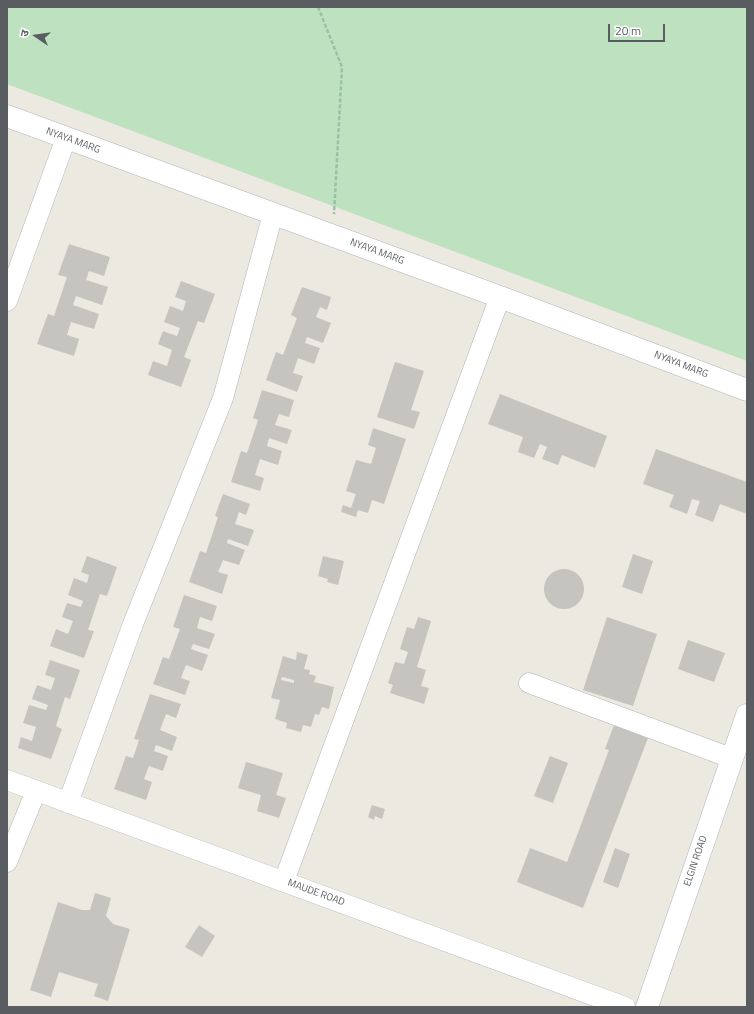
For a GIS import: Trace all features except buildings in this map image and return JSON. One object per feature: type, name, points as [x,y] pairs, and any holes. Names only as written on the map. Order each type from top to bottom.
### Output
[{"type":"street","name":"NYAYA MARG","points":[[7,116],[500,297],[747,390]]},
{"type":"street","points":[[7,301],[66,138]]},
{"type":"street","points":[[68,803],[133,624],[223,398],[273,214]]},
{"type":"street","points":[[284,881],[500,297]]},
{"type":"street","points":[[529,683],[731,758]]},
{"type":"street","name":"ELGIN ROAD","points":[[647,1007],[731,758],[747,715]]},
{"type":"street","name":"MAUDE ROAD","points":[[7,780],[625,1007]]},
{"type":"street","points":[[7,862],[36,791]]},
{"type":"path","points":[[318,7],[342,67],[335,207],[329,234]]},
{"type":"green space","points":[[7,7],[747,7],[747,361],[7,84]]}]
